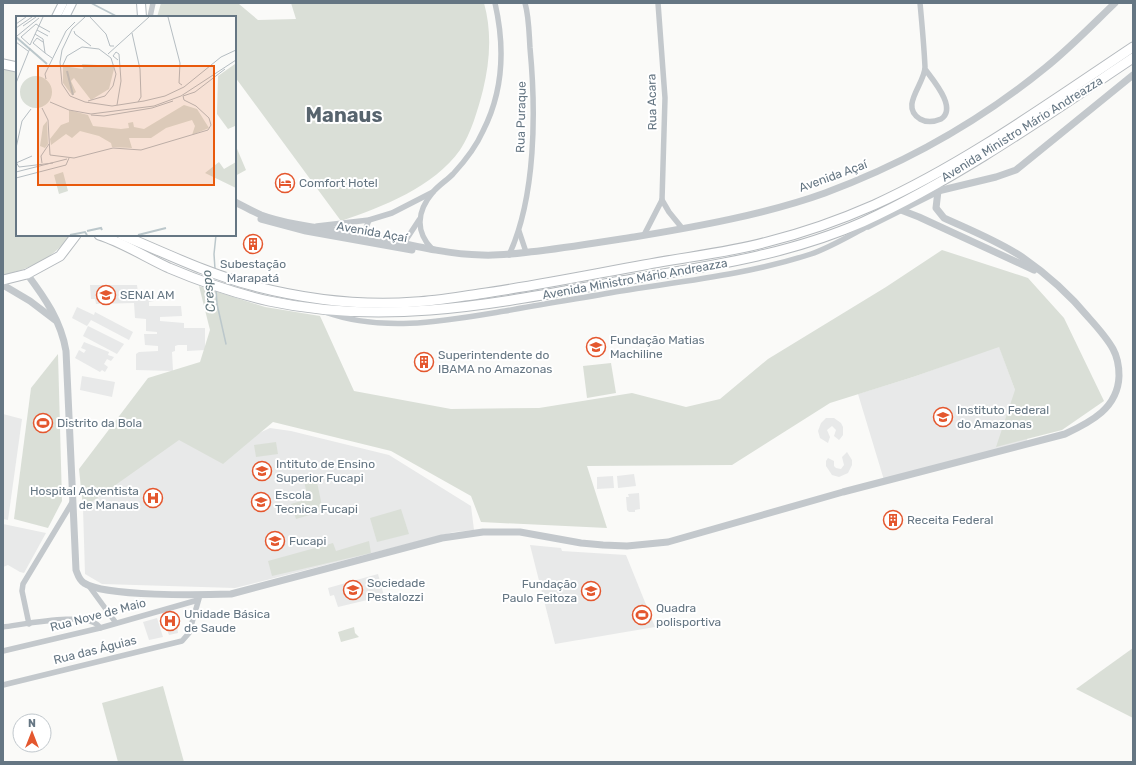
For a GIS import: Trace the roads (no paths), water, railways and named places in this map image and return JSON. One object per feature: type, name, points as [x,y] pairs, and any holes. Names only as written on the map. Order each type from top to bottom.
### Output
[{"type":"main road","points":[[56,16],[63,3]]},
{"type":"main road","points":[[66,16],[72,3]]},
{"type":"main road","points":[[141,3],[142,16]]},
{"type":"main road","name":"Avenida Ministro Mário Andreazza","points":[[124,236],[201,268],[242,283],[295,294],[347,301],[414,302],[438,300],[508,290],[671,260],[767,242],[812,228],[874,205],[950,166],[1133,47]]},
{"type":"main road","name":"Avenida Ministro Mário Andreazza","points":[[101,236],[204,283],[271,301],[317,310],[346,312],[418,312],[500,302],[721,265],[787,249],[867,224],[997,148],[1133,58]]},
{"type":"main road","points":[[3,64],[16,67]]},
{"type":"main road","points":[[1123,65],[1133,64]]},
{"type":"main road","points":[[867,224],[865,214],[874,205]]},
{"type":"main road","points":[[3,280],[27,274],[60,256],[75,236]]},
{"type":"main road","points":[[671,260],[674,272]]},
{"type":"street","points":[[150,16],[154,3]]},
{"type":"street","points":[[434,251],[424,241],[419,230],[420,219],[424,206],[433,192],[453,174],[470,153],[483,131],[494,105],[500,80],[502,52],[500,25],[495,3]]},
{"type":"street","name":"Rua Puraque","points":[[509,255],[519,231],[531,157],[534,125],[532,66],[525,3]]},
{"type":"street","name":"Rua Acara","points":[[644,235],[662,200],[665,98],[658,3]]},
{"type":"street","points":[[920,3],[925,69],[912,102],[912,110],[920,119],[932,122],[943,117],[946,111],[946,101],[925,69]]},
{"type":"street","name":"Avenida Açaí","points":[[402,245],[434,254],[481,259],[498,258],[526,252],[682,228],[781,206],[823,193],[870,175],[930,144],[991,107],[1044,69],[1078,40],[1115,3]]},
{"type":"street","name":"Avenida Ministro Mário Andreazza","points":[[867,224],[901,210],[938,191],[996,177],[1016,170],[1133,75]]},
{"type":"street","points":[[27,274],[42,294],[59,324],[66,351],[76,570],[82,582],[89,586],[110,591],[199,598],[231,594],[442,538],[483,532],[520,532],[575,542],[603,545],[627,546],[668,542],[843,492],[1065,434],[1093,420],[1108,406],[1115,395],[1118,383],[1118,360],[1106,338],[1075,301],[1045,274],[1022,257],[944,218],[936,208],[938,191]]},
{"type":"street","points":[[312,226],[369,220],[392,212],[433,192]]},
{"type":"street","points":[[662,200],[668,212],[682,228]]},
{"type":"street","name":"Avenida Açaí","points":[[236,202],[261,215],[362,238]]},
{"type":"street","name":"Avenida Açaí","points":[[236,207],[260,219],[281,225],[434,251],[481,255],[509,255]]},
{"type":"street","points":[[901,210],[938,225],[998,254],[1045,274]]},
{"type":"street","points":[[938,225],[944,218]]},
{"type":"street","points":[[402,245],[420,219]]},
{"type":"street","points":[[362,238],[369,220]]},
{"type":"street","points":[[317,310],[336,316],[376,324],[429,322],[477,315],[737,272],[787,261],[827,248],[867,224]]},
{"type":"street","name":"Rua Puraque","points":[[519,231],[526,252]]},
{"type":"street","points":[[998,254],[1002,246]]},
{"type":"street","points":[[3,285],[34,304],[59,324]]},
{"type":"street","points":[[29,624],[22,591],[23,584],[73,501]]},
{"type":"street","points":[[89,586],[116,623]]},
{"type":"street","name":"Rua Nove de Maio","points":[[3,651],[100,628],[199,598]]},
{"type":"street","name":"Rua das Águias","points":[[3,685],[182,641],[189,633],[199,598]]},
{"type":"street","points":[[3,627],[79,618],[94,622],[100,628]]},
{"type":"waterway","name":"Crespo","points":[[91,3],[116,16]]},
{"type":"waterway","name":"Crespo","points":[[215,269],[214,254],[216,236]]},
{"type":"waterway","name":"Crespo","points":[[216,289],[217,304],[226,344]]},
{"type":"place","name":"Comfort Hotel","points":[[285,183]]},
{"type":"place","name":"Subestação Marapatá","points":[[253,244]]},
{"type":"place","name":"SENAI AM","points":[[106,295]]},
{"type":"place","name":"Fundação Matias Machiline","points":[[596,347]]},
{"type":"place","name":"Superintendente do IBAMA no Amazonas","points":[[424,362]]},
{"type":"place","name":"Instituto Federal do Amazonas","points":[[943,417]]},
{"type":"place","name":"Distrito da Bola","points":[[43,423]]},
{"type":"place","name":"Intituto de Ensino Superior Fucapi","points":[[262,471]]},
{"type":"place","name":"Hospital Adventista de Manaus","points":[[153,498]]},
{"type":"place","name":"Escola Tecnica Fucapi","points":[[261,502]]},
{"type":"place","name":"Receita Federal","points":[[893,520]]},
{"type":"place","name":"Fucapi","points":[[275,541]]},
{"type":"place","name":"Sociedade Pestalozzi","points":[[353,590]]},
{"type":"place","name":"Fundação Paulo Feitoza","points":[[591,591]]},
{"type":"place","name":"Quadra polisportiva","points":[[642,615]]},
{"type":"place","name":"Unidade Básica de Saude","points":[[170,621]]},
{"type":"district","name":"Manaus","points":[[344,115]]}]
